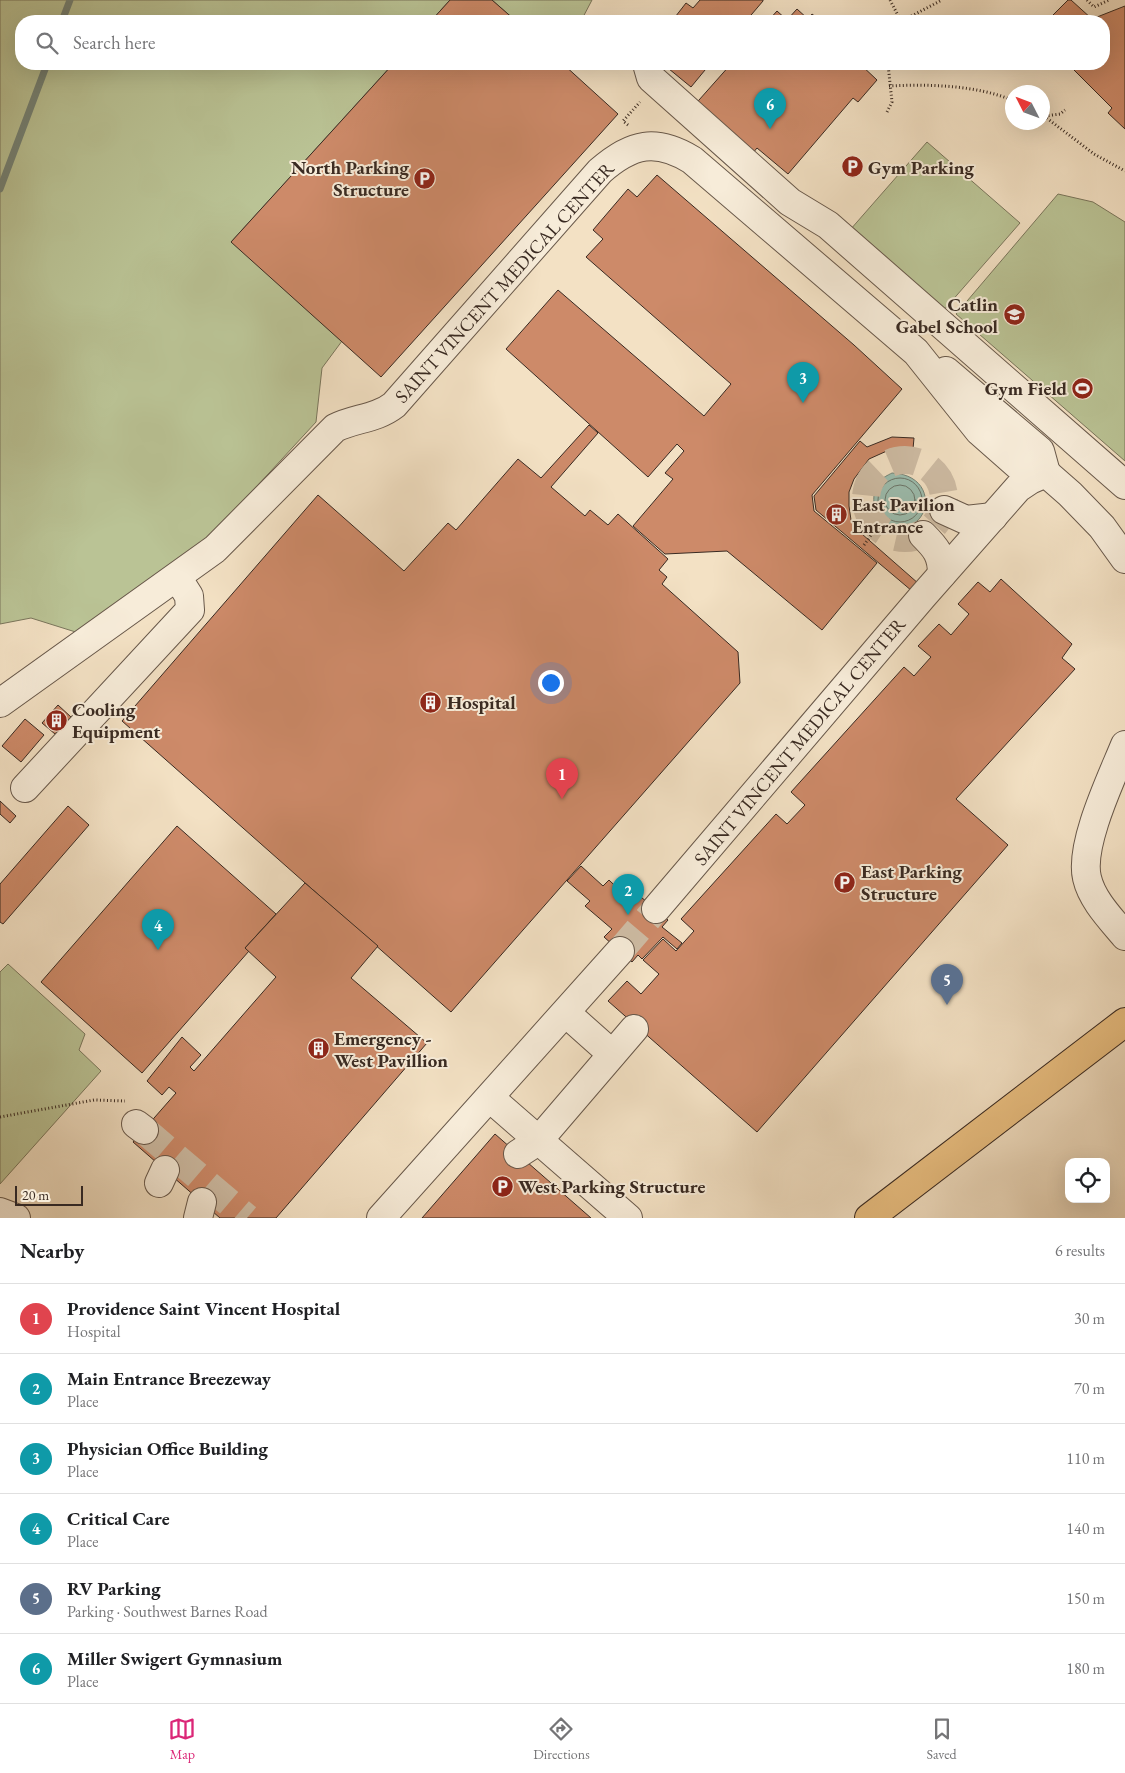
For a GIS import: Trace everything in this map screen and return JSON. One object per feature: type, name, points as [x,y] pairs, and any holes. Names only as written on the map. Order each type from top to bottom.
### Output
[{"type":"main road","points":[[869,1218],[1125,1022]]},
{"type":"lane","points":[[648,70],[650,78],[790,202],[828,225],[1125,485]]},
{"type":"lane","name":"SAINT VINCENT MEDICAL CENTER","points":[[0,703],[215,548],[335,428],[345,423],[378,415],[394,405],[600,171],[614,158],[631,149],[660,146],[676,150],[692,160],[916,352],[942,368],[1040,451],[1046,473],[1102,527],[1125,559]]},
{"type":"lane","name":"SAINT VINCENT MEDICAL CENTER","points":[[656,909],[942,574],[1020,487],[1046,473]]},
{"type":"lane","points":[[944,510],[966,520],[993,517]]},
{"type":"lane","points":[[923,535],[938,549],[942,559],[942,574]]},
{"type":"lane","points":[[25,788],[190,610],[189,596],[177,577]]},
{"type":"lane","points":[[1125,745],[1094,822],[1088,850],[1086,877],[1105,911],[1125,936]]},
{"type":"lane","points":[[381,1218],[620,951]]},
{"type":"lane","points":[[566,1013],[612,1054]]},
{"type":"lane","points":[[528,1147],[634,1029]]},
{"type":"lane","points":[[490,1098],[528,1147],[628,1218]]},
{"type":"lane","points":[[0,1212],[16,1218]]},
{"type":"path","points":[[890,0],[898,15]]},
{"type":"path","points":[[913,15],[942,0]]},
{"type":"path","points":[[1087,0],[1094,7],[1109,0]]},
{"type":"path","points":[[887,112],[892,102],[888,70]]},
{"type":"path","points":[[889,86],[959,88],[1005,98]]},
{"type":"path","points":[[631,127],[624,121],[641,100],[641,95]]},
{"type":"path","points":[[1050,116],[1065,110]]},
{"type":"path","points":[[1050,120],[1094,154],[1125,171]]},
{"type":"path","points":[[864,545],[877,527]]},
{"type":"path","points":[[0,1117],[94,1100],[136,1118]]},
{"type":"green space","points":[[0,0],[450,0],[436,15],[15,15],[15,70],[388,70],[232,241],[342,341],[322,368],[316,422],[201,547],[82,634],[31,618],[0,624]]},
{"type":"green space","points":[[492,0],[592,0],[584,15],[509,15]]},
{"type":"green space","points":[[927,142],[1020,223],[943,311],[850,230]]},
{"type":"green space","name":"Gym Field","points":[[1058,194],[1093,202],[1125,222],[1125,461],[956,314]]},
{"type":"green space","points":[[8,964],[85,1034],[79,1050],[101,1071],[0,1184],[0,972]]},
{"type":"water","points":[[892,473],[907,476],[918,483],[924,491],[926,502],[924,511],[918,520],[910,525],[899,527],[891,525],[880,517],[876,510],[874,496],[876,488],[881,480]]},
{"type":"building","points":[[450,0],[492,0],[509,15],[436,15]]},
{"type":"building","points":[[700,0],[763,0],[751,15],[677,15],[686,3],[693,8]]},
{"type":"building","points":[[1068,0],[1071,0],[1088,15],[1053,15]]},
{"type":"building","points":[[1125,6],[1125,129],[1108,113],[1112,108],[1074,70],[1110,70],[1110,15],[1102,15]]},
{"type":"building","points":[[797,9],[804,15],[792,15]]},
{"type":"building","points":[[777,11],[781,15],[773,15]]},
{"type":"building","name":"North Parking Structure","points":[[388,70],[570,70],[618,114],[381,377],[231,242]]},
{"type":"building","points":[[670,70],[705,70],[691,87]]},
{"type":"building","points":[[726,70],[866,70],[877,80],[858,102],[853,98],[788,174],[757,148],[748,159],[691,109]]},
{"type":"building","points":[[657,175],[854,345],[902,389],[812,495],[814,511],[877,563],[822,630],[727,551],[665,554],[633,526],[673,479],[665,473],[684,451],[677,444],[648,477],[506,349],[558,290],[704,416],[731,384],[586,257],[603,239],[593,230],[628,189],[637,197]]},
{"type":"building","name":"Hospital","points":[[589,425],[598,433],[551,487],[585,516],[590,510],[608,525],[618,514],[668,559],[659,570],[667,577],[662,584],[738,652],[740,683],[451,1012],[122,721],[318,495],[404,571],[448,523],[456,530],[518,459],[541,478]]},
{"type":"building","name":"East Pavilion Entrance","points":[[892,437],[914,438],[913,449],[889,450],[869,459],[854,479],[849,492],[849,506],[851,520],[862,534],[919,584],[912,591],[816,510],[814,496],[860,441],[867,447]]},
{"type":"building","name":"East Parking Structure","points":[[1001,579],[1072,644],[1062,658],[1075,669],[956,799],[1008,845],[757,1132],[608,1001],[627,981],[641,994],[659,974],[643,960],[663,939],[676,951],[694,931],[681,919],[776,814],[787,824],[805,805],[791,792],[904,667],[914,676],[931,657],[918,646],[939,624],[951,635],[969,614],[958,604],[978,582],[990,592]]},
{"type":"building","name":"Cooling Equipment","points":[[58,705],[71,717],[55,734],[42,723]]},
{"type":"building","points":[[25,719],[44,735],[21,762],[2,746]]},
{"type":"building","points":[[0,801],[16,816],[10,823],[0,814]]},
{"type":"building","points":[[68,806],[89,825],[3,924],[0,922],[0,884]]},
{"type":"building","points":[[177,826],[276,914],[245,948],[249,951],[142,1073],[41,982]]},
{"type":"building","points":[[581,866],[603,886],[609,880],[634,904],[641,897],[668,920],[662,927],[682,943],[677,949],[663,937],[642,959],[638,955],[632,962],[604,937],[612,929],[585,906],[590,901],[567,881]]},
{"type":"building","name":"Emergency - West Pavillion","points":[[305,883],[378,946],[351,978],[427,1043],[276,1218],[220,1218],[133,1142],[176,1093],[169,1087],[162,1095],[147,1081],[182,1037],[201,1055],[190,1067],[194,1071],[276,977],[245,948]]},
{"type":"building","name":"West Parking Structure","points":[[495,1134],[591,1218],[422,1218]]},
{"type":"waterway","points":[[64,15],[70,0]]},
{"type":"waterway","points":[[0,189],[45,70]]},
{"type":"tunnel","points":[[905,460],[920,463],[933,471],[941,484],[944,499],[941,514],[933,527],[920,535],[905,538],[890,535],[877,527],[869,514],[866,499],[869,484],[877,471],[890,463],[905,460]]},
{"type":"tunnel","points":[[620,951],[656,909]]},
{"type":"tunnel","points":[[144,1130],[247,1218]]},
{"type":"place","name":"Miller Swigert Gymnasium","points":[[770,129]]},
{"type":"place","name":"Gym Parking","points":[[852,167]]},
{"type":"place","name":"North Parking Structure","points":[[425,178]]},
{"type":"place","name":"Catlin Gabel School","points":[[1014,315]]},
{"type":"place","name":"Gym Field","points":[[1083,388]]},
{"type":"place","name":"Physician Office Building","points":[[803,403]]},
{"type":"place","name":"East Pavilion Entrance","points":[[836,515]]},
{"type":"place","name":"Hospital","points":[[431,702]]},
{"type":"place","name":"Cooling Equipment","points":[[56,720]]},
{"type":"place","name":"Providence Saint Vincent Hospital","points":[[562,799]]},
{"type":"place","name":"East Parking Structure","points":[[845,882]]},
{"type":"place","name":"Main Entrance Breezeway","points":[[628,915]]},
{"type":"place","name":"Critical Care","points":[[158,950]]},
{"type":"place","name":"RV Parking","points":[[947,1005]]},
{"type":"place","name":"Emergency - West Pavillion","points":[[318,1049]]},
{"type":"place","name":"West Parking Structure","points":[[502,1186]]}]
